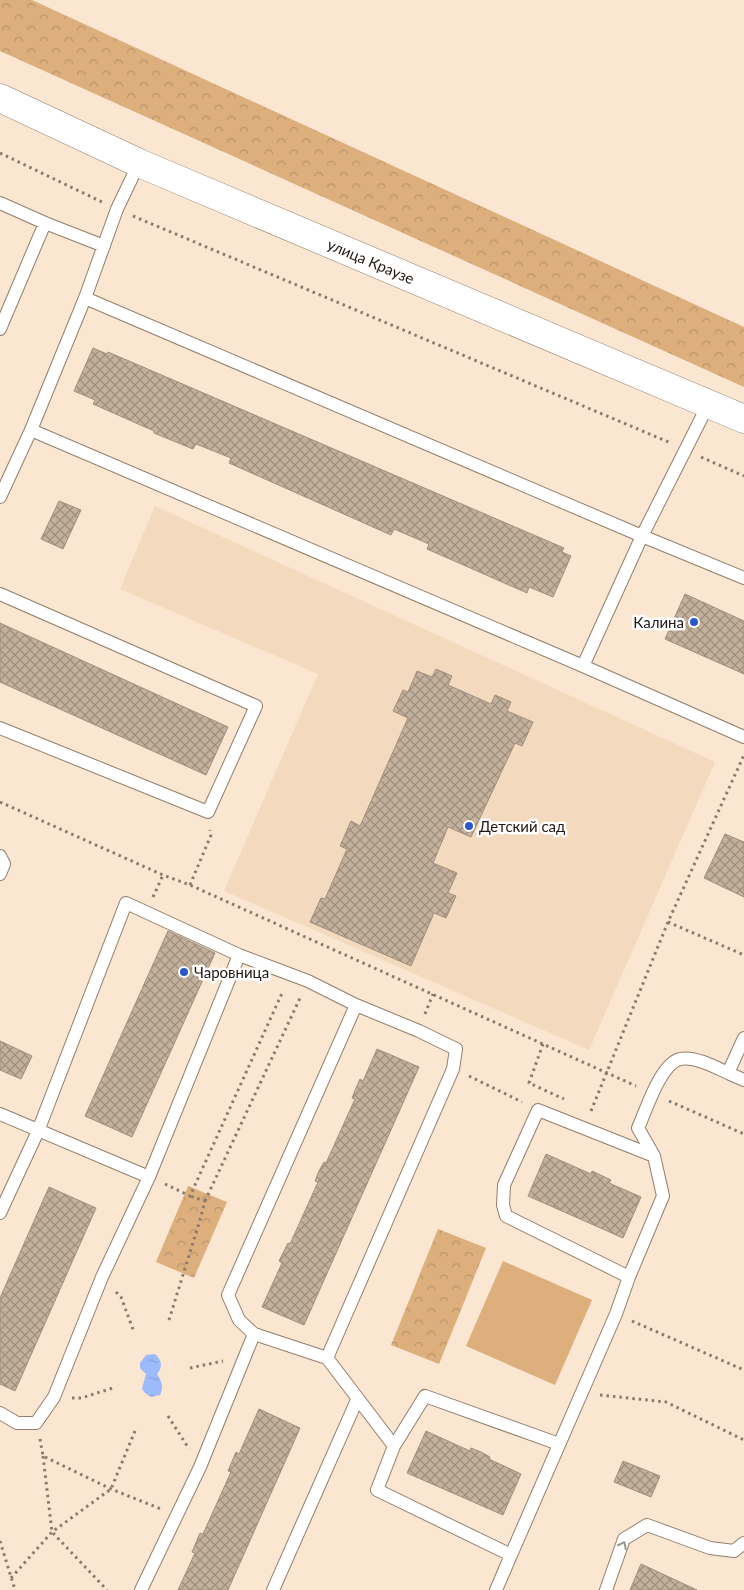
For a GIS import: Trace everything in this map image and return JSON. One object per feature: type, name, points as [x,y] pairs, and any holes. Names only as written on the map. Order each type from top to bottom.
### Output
[{"type":"main road","name":"улица Краузе","points":[[0,98],[139,163],[744,419]]},
{"type":"lane","points":[[0,498],[31,430],[85,298],[117,209],[139,163]]},
{"type":"lane","points":[[0,202],[45,223],[104,246]]},
{"type":"lane","points":[[0,329],[3,316],[45,223]]},
{"type":"lane","points":[[85,298],[744,578]]},
{"type":"lane","points":[[583,666],[642,536],[709,403]]},
{"type":"lane","points":[[31,430],[583,666],[744,737]]},
{"type":"lane","points":[[0,594],[256,706],[208,812],[0,728]]},
{"type":"lane","points":[[0,856],[4,864],[0,874]]},
{"type":"lane","points":[[0,1213],[38,1131],[126,903],[239,955],[308,981],[456,1049],[453,1069],[327,1358]]},
{"type":"lane","points":[[0,1413],[16,1423],[36,1423],[54,1397],[102,1277],[149,1177],[239,955]]},
{"type":"lane","points":[[356,1004],[228,1295],[239,1320],[254,1334],[327,1358],[357,1400],[394,1446]]},
{"type":"lane","points":[[728,1073],[744,1038]]},
{"type":"lane","points":[[496,1590],[580,1393],[616,1314],[629,1277],[663,1196],[654,1156],[638,1128],[664,1070],[679,1059],[699,1060],[744,1080]]},
{"type":"lane","points":[[629,1277],[506,1216],[504,1185],[538,1110],[654,1156]]},
{"type":"lane","points":[[0,1114],[149,1177]]},
{"type":"lane","points":[[141,1590],[200,1467],[243,1357],[254,1334]]},
{"type":"lane","points":[[511,1555],[377,1490],[394,1446],[425,1396],[559,1444]]},
{"type":"lane","points":[[273,1590],[357,1400]]},
{"type":"lane","points":[[606,1590],[624,1539],[647,1525],[710,1548],[734,1551],[744,1543]]},
{"type":"path","points":[[0,153],[117,209],[685,449],[744,476]]},
{"type":"path","points":[[582,1107],[591,1112],[668,922],[744,755]]},
{"type":"path","points":[[0,802],[190,885],[744,1134]]},
{"type":"path","points":[[190,885],[211,835],[208,812]]},
{"type":"path","points":[[146,913],[163,874]]},
{"type":"path","points":[[668,922],[744,956]]},
{"type":"path","points":[[190,1196],[291,974]]},
{"type":"path","points":[[169,1320],[205,1201],[308,981]]},
{"type":"path","points":[[543,1044],[529,1083],[565,1099]]},
{"type":"path","points":[[453,1069],[538,1110]]},
{"type":"path","points":[[149,1177],[205,1201]]},
{"type":"path","points":[[102,1277],[121,1297],[134,1332]]},
{"type":"path","points":[[616,1314],[744,1370]]},
{"type":"path","points":[[190,1368],[243,1357]]},
{"type":"path","points":[[54,1397],[81,1398],[113,1388]]},
{"type":"path","points":[[580,1393],[666,1402],[744,1440]]},
{"type":"path","points":[[168,1416],[200,1467]]},
{"type":"path","points":[[36,1423],[43,1456],[52,1532],[107,1590]]},
{"type":"path","points":[[11,1578],[52,1532],[111,1489],[135,1431]]},
{"type":"path","points":[[43,1456],[111,1489],[178,1516]]},
{"type":"path","points":[[0,1541],[15,1590]]},
{"type":"shaded area","name":"Детский сад","points":[[155,506],[715,762],[589,1050],[224,891],[318,674],[120,589]]},
{"type":"green space","points":[[0,0],[32,0],[744,327],[744,387],[0,51]]},
{"type":"green space","points":[[188,1186],[227,1202],[194,1278],[156,1262]]},
{"type":"green space","points":[[438,1229],[486,1248],[439,1364],[391,1345]]},
{"type":"green space","points":[[503,1261],[592,1300],[555,1385],[466,1346]]},
{"type":"water","points":[[155,1354],[161,1364],[157,1374],[162,1389],[160,1395],[151,1397],[142,1389],[146,1374],[140,1368],[140,1363],[146,1355]]},
{"type":"building","points":[[93,348],[107,354],[108,352],[564,548],[562,552],[571,556],[553,597],[529,587],[527,593],[427,549],[429,544],[394,529],[391,535],[229,463],[231,458],[196,444],[193,449],[93,404],[95,400],[74,391]]},
{"type":"building","points":[[59,501],[81,510],[63,549],[41,539]]},
{"type":"building","points":[[685,594],[744,621],[744,674],[665,639]]},
{"type":"building","points":[[0,623],[228,727],[206,775],[0,682]]},
{"type":"building","points":[[436,669],[452,676],[448,685],[491,704],[495,695],[511,702],[507,711],[533,722],[522,746],[515,743],[471,837],[448,827],[433,863],[457,873],[448,893],[456,896],[446,918],[434,913],[411,966],[310,922],[321,898],[325,899],[347,849],[340,846],[351,821],[360,826],[408,718],[393,711],[403,690],[408,692],[417,671],[432,677]]},
{"type":"building","points":[[725,834],[744,842],[744,897],[704,878]]},
{"type":"building","points":[[168,931],[215,953],[132,1137],[85,1116]]},
{"type":"building","points":[[0,1041],[32,1056],[21,1079],[0,1070]]},
{"type":"building","points":[[377,1049],[419,1067],[304,1325],[262,1307],[282,1263],[279,1261],[288,1243],[290,1244],[318,1182],[315,1181],[319,1171],[324,1162],[326,1163],[355,1099],[352,1098],[360,1079],[363,1081]]},
{"type":"building","points":[[546,1154],[591,1174],[592,1171],[611,1180],[609,1183],[641,1197],[623,1238],[528,1196]]},
{"type":"building","points":[[49,1187],[96,1208],[15,1391],[0,1384],[0,1298]]},
{"type":"building","points":[[259,1409],[300,1428],[228,1590],[178,1590],[195,1553],[192,1552],[200,1533],[203,1534],[231,1472],[228,1471],[236,1452],[239,1454]]},
{"type":"building","points":[[426,1431],[470,1451],[471,1448],[481,1452],[490,1457],[489,1459],[521,1474],[503,1515],[407,1473]]},
{"type":"building","points":[[623,1461],[660,1476],[651,1497],[614,1482]]},
{"type":"building","points":[[641,1564],[697,1590],[630,1590]]},
{"type":"place","name":"Калина","points":[[694,622]]},
{"type":"place","name":"Детский сад","points":[[469,826]]},
{"type":"place","name":"Чаровница","points":[[184,972]]}]
